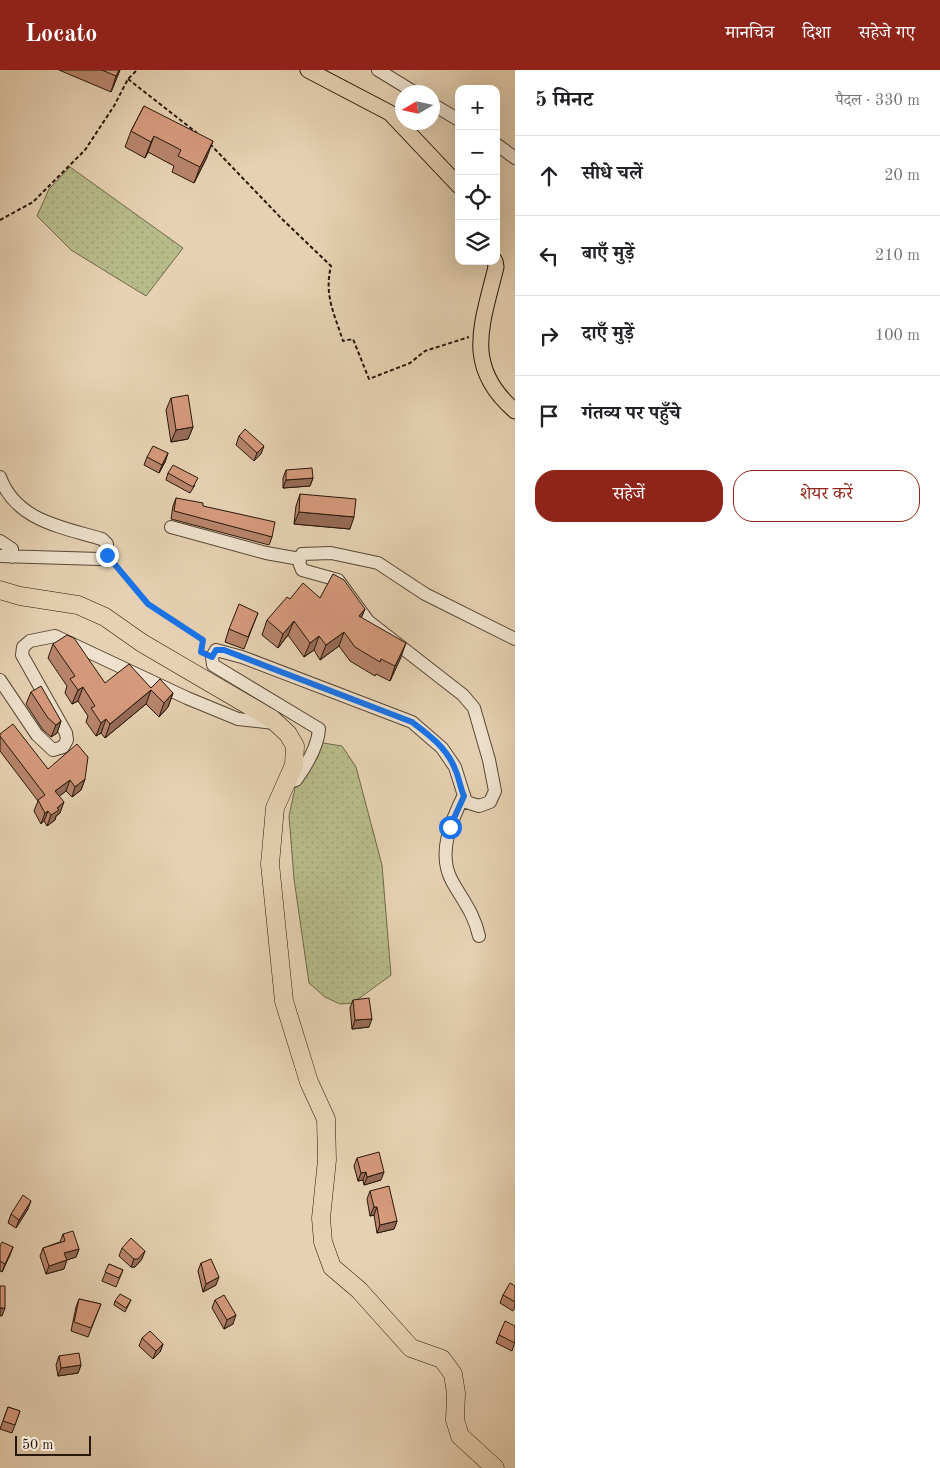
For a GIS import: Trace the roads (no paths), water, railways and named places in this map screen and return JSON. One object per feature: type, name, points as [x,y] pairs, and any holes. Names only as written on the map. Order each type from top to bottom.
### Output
[{"type":"highway","points":[[0,590],[20,596],[78,605],[105,617],[142,644],[277,724],[288,734],[295,746],[294,766],[274,808],[270,864],[284,1001],[309,1082],[326,1119],[327,1160],[321,1218],[323,1242],[332,1267],[359,1290],[411,1348],[442,1359],[453,1374],[456,1393],[455,1420],[460,1436],[495,1468]]},
{"type":"main road","points":[[308,70],[390,113],[455,182]]},
{"type":"main road","points":[[496,265],[479,351],[484,371],[498,396],[515,411]]},
{"type":"street","points":[[378,70],[403,85]]},
{"type":"street","points":[[440,109],[455,118]]},
{"type":"street","points":[[500,147],[515,158]]},
{"type":"street","points":[[0,476],[6,493],[20,507],[41,521],[102,539],[108,544],[107,555],[100,560],[6,557]]},
{"type":"street","points":[[171,527],[266,553],[300,559]]},
{"type":"street","points":[[0,541],[12,549],[6,557]]},
{"type":"street","points":[[288,782],[296,780],[303,770],[318,738],[319,729],[213,665],[212,657],[216,650],[224,650],[412,722],[442,748],[455,767],[466,802],[478,806],[490,802],[495,791],[489,760],[474,708],[463,695],[368,621],[338,580],[302,570],[300,559],[302,554],[307,552],[331,553],[378,563],[425,594],[515,639]]},
{"type":"street","points":[[0,680],[37,735],[53,750],[63,746],[67,740],[66,733],[22,655],[23,647],[30,641],[55,636],[187,698],[238,718],[277,724]]},
{"type":"street","points":[[464,796],[450,827],[445,862],[451,879],[475,918],[479,936]]}]
